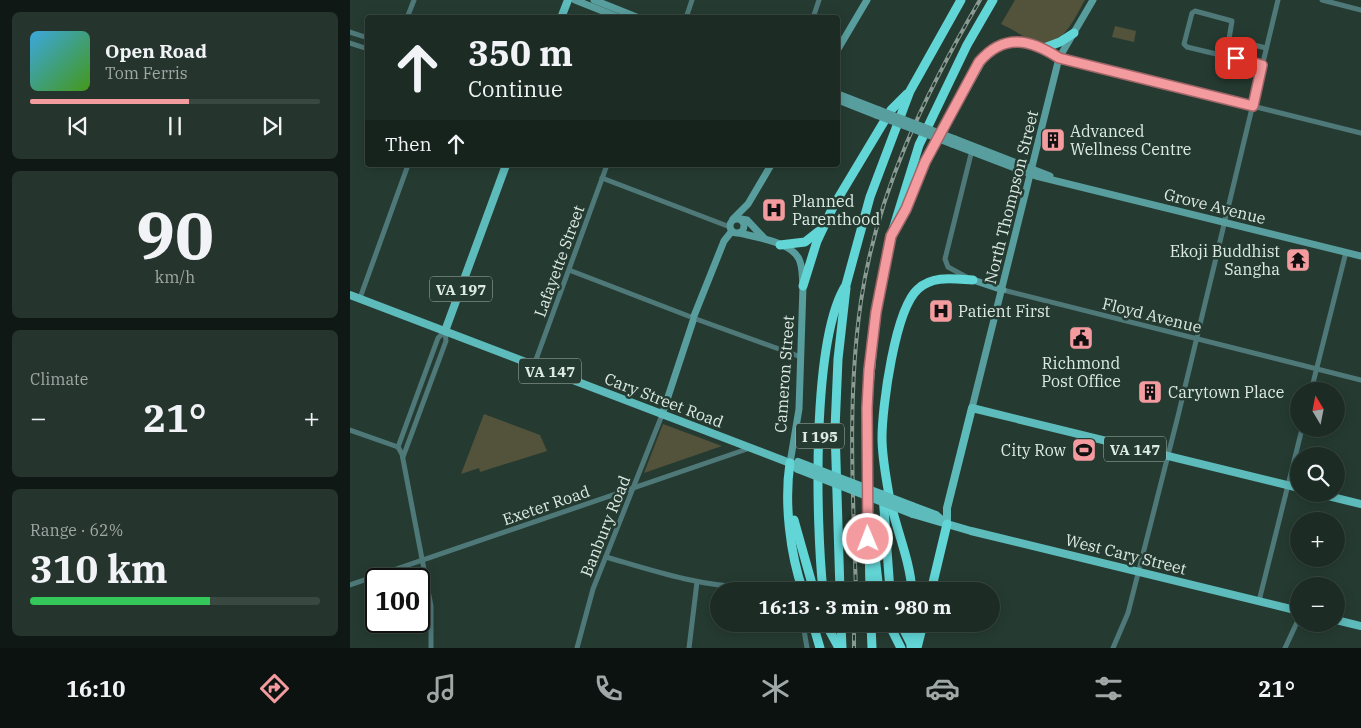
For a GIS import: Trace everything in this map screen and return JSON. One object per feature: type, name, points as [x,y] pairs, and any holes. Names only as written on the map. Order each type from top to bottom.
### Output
[{"type":"highway","name":"I 195","points":[[822,582],[818,536],[821,400],[833,318],[838,297],[846,285],[870,197],[910,91],[961,0]]},
{"type":"highway","name":"I 195","points":[[878,582],[874,547],[868,522],[867,408],[869,370],[876,312],[891,236],[919,145],[967,45],[993,0]]},
{"type":"highway","points":[[1044,48],[1060,42],[1074,33]]},
{"type":"highway","points":[[891,236],[906,209],[925,162],[979,62],[992,48],[1009,42],[1028,42],[1044,48],[1059,58]]},
{"type":"highway","points":[[780,245],[805,242],[814,237],[822,227],[891,110],[910,91]]},
{"type":"highway","points":[[803,286],[822,227]]},
{"type":"highway","points":[[910,582],[907,562],[893,517],[882,439],[893,352],[909,301],[920,287],[934,280],[973,280]]},
{"type":"highway","points":[[840,582],[835,428],[838,359],[846,285]]},
{"type":"highway","points":[[884,455],[882,478],[889,582]]},
{"type":"highway","points":[[795,464],[789,502],[794,559],[800,582]]},
{"type":"highway","points":[[789,502],[811,582]]},
{"type":"highway","points":[[868,522],[870,582]]},
{"type":"highway","points":[[933,582],[947,524]]},
{"type":"highway","points":[[816,632],[820,648]]},
{"type":"highway","points":[[831,632],[841,648]]},
{"type":"highway","points":[[835,632],[841,648]]},
{"type":"highway","points":[[841,632],[841,648]]},
{"type":"highway","points":[[871,632],[872,648]]},
{"type":"highway","points":[[893,632],[901,648]]},
{"type":"highway","points":[[905,632],[914,648]]},
{"type":"highway","points":[[913,632],[914,648]]},
{"type":"highway","points":[[914,648],[920,632]]},
{"type":"main road","points":[[562,15],[568,0]]},
{"type":"main road","points":[[575,0],[612,15]]},
{"type":"main road","points":[[594,0],[632,15]]},
{"type":"main road","points":[[840,46],[867,0]]},
{"type":"main road","name":"North Thompson Street","points":[[972,408],[1003,290],[1059,58],[1093,0]]},
{"type":"main road","name":"Grove Avenue","points":[[840,95],[878,113]]},
{"type":"main road","name":"Grove Avenue","points":[[840,101],[1062,182],[1361,256]]},
{"type":"main road","name":"VA 197","points":[[445,332],[505,167]]},
{"type":"main road","points":[[662,415],[694,318],[724,241],[742,221],[748,204],[770,167]]},
{"type":"main road","points":[[734,230],[742,221],[748,204]]},
{"type":"main road","points":[[742,221],[764,238]]},
{"type":"main road","points":[[734,230],[764,238],[780,245],[798,257],[803,286]]},
{"type":"main road","name":"Floyd Avenue","points":[[973,280],[1003,290]]},
{"type":"main road","name":"Cameron Street","points":[[795,464],[799,409],[803,286]]},
{"type":"main road","name":"Cary Street Road","points":[[350,295],[795,464]]},
{"type":"main road","points":[[947,524],[947,508],[972,408]]},
{"type":"main road","name":"VA 147","points":[[972,408],[1290,486]]},
{"type":"main road","name":"West Cary Street","points":[[795,464],[947,524],[1290,609]]},
{"type":"main road","points":[[1345,500],[1361,504]]},
{"type":"main road","points":[[1345,622],[1361,626]]},
{"type":"street","points":[[408,15],[414,0]]},
{"type":"street","points":[[687,15],[692,0]]},
{"type":"street","points":[[814,15],[819,0]]},
{"type":"street","points":[[1113,648],[1128,613],[1139,571],[1197,340],[1278,0]]},
{"type":"street","points":[[1322,0],[1361,10]]},
{"type":"street","points":[[1225,56],[1232,21],[1193,12],[1185,46],[1225,56],[1262,65]]},
{"type":"street","points":[[350,32],[365,37]]},
{"type":"street","points":[[1229,39],[1266,48]]},
{"type":"street","points":[[350,43],[365,48]]},
{"type":"street","points":[[1059,58],[1361,133]]},
{"type":"street","name":"Floyd Avenue","points":[[972,149],[944,259],[948,267],[973,280]]},
{"type":"street","points":[[360,298],[407,167]]},
{"type":"street","name":"Lafayette Street","points":[[534,365],[606,167]]},
{"type":"street","points":[[602,178],[734,230]]},
{"type":"street","points":[[1313,382],[1346,252]]},
{"type":"street","points":[[569,270],[801,357]]},
{"type":"street","name":"Floyd Avenue","points":[[1003,290],[1361,380]]},
{"type":"street","points":[[398,447],[438,338],[445,332]]},
{"type":"street","points":[[403,457],[446,341],[445,332]]},
{"type":"street","name":"Banbury Road","points":[[577,648],[593,589],[662,415]]},
{"type":"street","points":[[350,430],[398,447],[403,457],[431,606],[431,648]]},
{"type":"street","points":[[1259,601],[1300,438]]},
{"type":"street","name":"Exeter Road","points":[[350,585],[750,448]]},
{"type":"street","points":[[606,557],[697,582],[710,583]]},
{"type":"street","points":[[689,648],[697,582]]},
{"type":"street","points":[[804,632],[807,648]]},
{"type":"street","points":[[1285,648],[1292,632]]},
{"type":"shaded area","points":[[1015,0],[1085,0],[1073,22],[1062,36],[1048,43],[1040,43],[1001,24]]},
{"type":"shaded area","points":[[1115,26],[1136,31],[1134,42],[1112,37]]},
{"type":"shaded area","points":[[484,414],[540,435],[547,451],[480,472],[479,468],[461,474]]},
{"type":"shaded area","points":[[663,424],[722,446],[644,473]]},
{"type":"railway","points":[[856,582],[852,409],[857,337],[868,261],[891,183],[906,145],[940,71],[980,0]]},
{"type":"railway","points":[[854,632],[854,648]]},
{"type":"place","name":"Advanced Wellness Centre","points":[[1053,140]]},
{"type":"place","name":"Planned Parenthood","points":[[774,210]]},
{"type":"place","name":"Ekoji Buddhist Sangha","points":[[1298,260]]},
{"type":"place","name":"Patient First","points":[[941,311]]},
{"type":"place","name":"Richmond Post Office","points":[[1081,338]]},
{"type":"place","name":"Carytown Place","points":[[1150,392]]},
{"type":"place","name":"City Row","points":[[1084,450]]},
{"type":"route","points":[[868,539],[867,408],[869,370],[876,312],[891,236],[906,209],[925,162],[979,62],[992,48],[999,45],[1009,42],[1028,42],[1044,48],[1059,58],[1253,106],[1262,65],[1236,58]]}]
